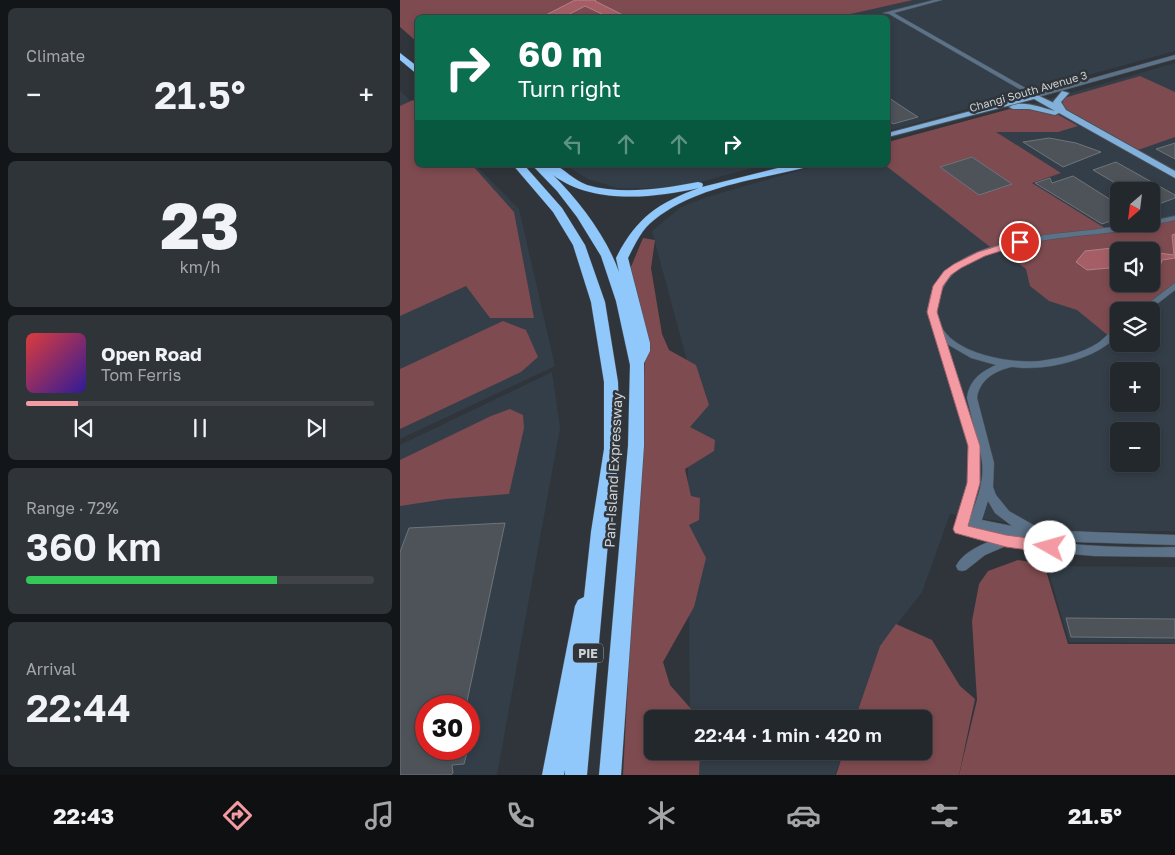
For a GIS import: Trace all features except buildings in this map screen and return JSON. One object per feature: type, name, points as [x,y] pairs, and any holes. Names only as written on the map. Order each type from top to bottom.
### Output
[{"type":"highway","points":[[400,56],[415,69]]},
{"type":"highway","points":[[400,66],[415,78]]},
{"type":"highway","points":[[518,167],[535,173]]},
{"type":"highway","name":"PIE","points":[[522,167],[535,173]]},
{"type":"highway","points":[[549,167],[572,183],[633,193],[662,192],[694,186],[767,167]]},
{"type":"highway","points":[[636,365],[643,351],[643,342],[622,258],[634,234],[659,210],[697,192],[795,167]]},
{"type":"highway","name":"Pan-Island Expressway","points":[[535,173],[561,189],[582,216],[607,256],[623,301],[636,365],[636,446],[610,775]]},
{"type":"highway","name":"Pan-Island Expressway","points":[[535,173],[579,245],[598,302],[608,357],[612,413],[612,449],[600,532],[576,775]]},
{"type":"highway","points":[[553,775],[577,642],[600,532]]},
{"type":"main road","points":[[1059,112],[1057,102],[1065,93]]},
{"type":"main road","name":"Changi South Avenue 3","points":[[890,141],[1035,99]]},
{"type":"main road","name":"Changi South Avenue 3","points":[[890,135],[1035,99]]},
{"type":"main road","points":[[1035,99],[1175,175]]},
{"type":"main road","points":[[1012,107],[1029,107],[1059,112],[1175,180]]},
{"type":"street","points":[[889,15],[886,13],[940,0]]},
{"type":"street","points":[[890,15],[1035,99]]},
{"type":"street","name":"Changi South Avenue 3","points":[[1035,99],[1175,57]]},
{"type":"street","name":"Changi South Avenue 3","points":[[1035,99],[1065,93],[1175,62]]},
{"type":"street","points":[[1160,221],[1175,218]]},
{"type":"street","points":[[967,526],[974,483],[974,446],[932,312],[935,295],[941,281],[957,266],[981,254],[1020,242],[1110,229]]},
{"type":"street","points":[[1154,302],[1175,286]]},
{"type":"street","points":[[939,333],[950,344],[963,352],[993,362],[1008,363],[1049,362],[1082,355],[1100,347],[1110,338]]},
{"type":"street","points":[[967,526],[987,486],[990,463],[972,398],[972,390],[975,384],[991,371],[1008,363]]},
{"type":"street","points":[[987,486],[994,504],[1001,513],[1011,521],[1043,536]]},
{"type":"street","points":[[967,526],[1043,536],[1175,540]]},
{"type":"street","points":[[967,526],[1006,541],[1085,551],[1175,552]]},
{"type":"street","points":[[962,566],[974,554],[1006,541]]},
{"type":"shaded area","points":[[400,0],[913,0],[846,15],[415,15],[415,40],[400,27]]},
{"type":"shaded area","points":[[575,0],[596,0],[623,15],[604,15],[585,6],[568,15],[546,15]]},
{"type":"shaded area","points":[[913,0],[1175,0],[1175,51],[890,130],[890,15],[846,15]]},
{"type":"shaded area","points":[[1175,63],[1175,531],[1068,531],[950,514],[922,592],[880,646],[858,710],[690,710],[687,361],[652,231],[681,207],[707,197],[811,167],[890,167],[890,144]]},
{"type":"shaded area","points":[[1140,76],[1175,92],[1175,137],[1138,150],[1061,107],[1064,98]]},
{"type":"shaded area","points":[[400,91],[415,106],[415,167],[477,167],[519,209],[555,366],[400,439]]},
{"type":"shaded area","points":[[413,100],[415,102],[415,167],[474,167],[514,212],[534,318],[490,318],[466,286],[400,316],[400,106]]},
{"type":"shaded area","points":[[1021,106],[1055,113],[1078,126],[1058,132],[996,132],[1061,173],[1032,183],[1110,230],[1110,232],[1160,232],[1160,221],[1175,218],[1175,286],[1154,302],[1110,302],[1110,337],[1077,310],[1049,301],[1030,286],[1026,269],[999,248],[994,250],[888,167],[890,167],[890,141]]},
{"type":"shaded area","points":[[568,167],[756,167],[689,185],[662,188],[617,188],[588,179]]},
{"type":"shaded area","points":[[1175,234],[1175,258],[1162,260],[1160,266],[1160,253],[1174,255],[1172,235]]},
{"type":"shaded area","points":[[643,238],[655,240],[651,268],[662,334],[669,350],[696,365],[709,405],[690,427],[715,440],[714,451],[685,469],[691,496],[700,498],[699,520],[689,525],[706,558],[694,607],[663,662],[670,685],[692,710],[644,710],[644,760],[700,760],[699,775],[623,775],[646,341],[628,274]]},
{"type":"shaded area","points":[[1110,248],[1110,270],[1109,268],[1087,270],[1076,262],[1085,251]]},
{"type":"shaded area","points":[[503,321],[526,330],[538,357],[521,372],[400,429],[400,369]]},
{"type":"shaded area","points":[[552,372],[560,428],[497,775],[400,775],[400,445]]},
{"type":"shaded area","points":[[510,409],[523,415],[524,428],[509,494],[446,499],[400,506],[400,460],[491,416]]},
{"type":"shaded area","points":[[1018,560],[1044,564],[1068,644],[1175,644],[1175,775],[959,775],[977,700],[972,621],[979,584],[988,571]]},
{"type":"shaded area","points":[[1047,566],[1175,567],[1175,643],[1069,642]]},
{"type":"shaded area","points":[[896,624],[932,640],[960,686],[975,699],[959,775],[836,775],[841,760],[932,760],[932,710],[858,710],[880,646]]},
{"type":"shaded area","points":[[690,760],[841,760],[835,775],[690,775]]},
{"type":"route","points":[[1020,242],[981,254],[957,266],[948,273],[938,286],[932,312],[974,446],[974,483],[960,529],[1006,541],[1050,547]]}]
